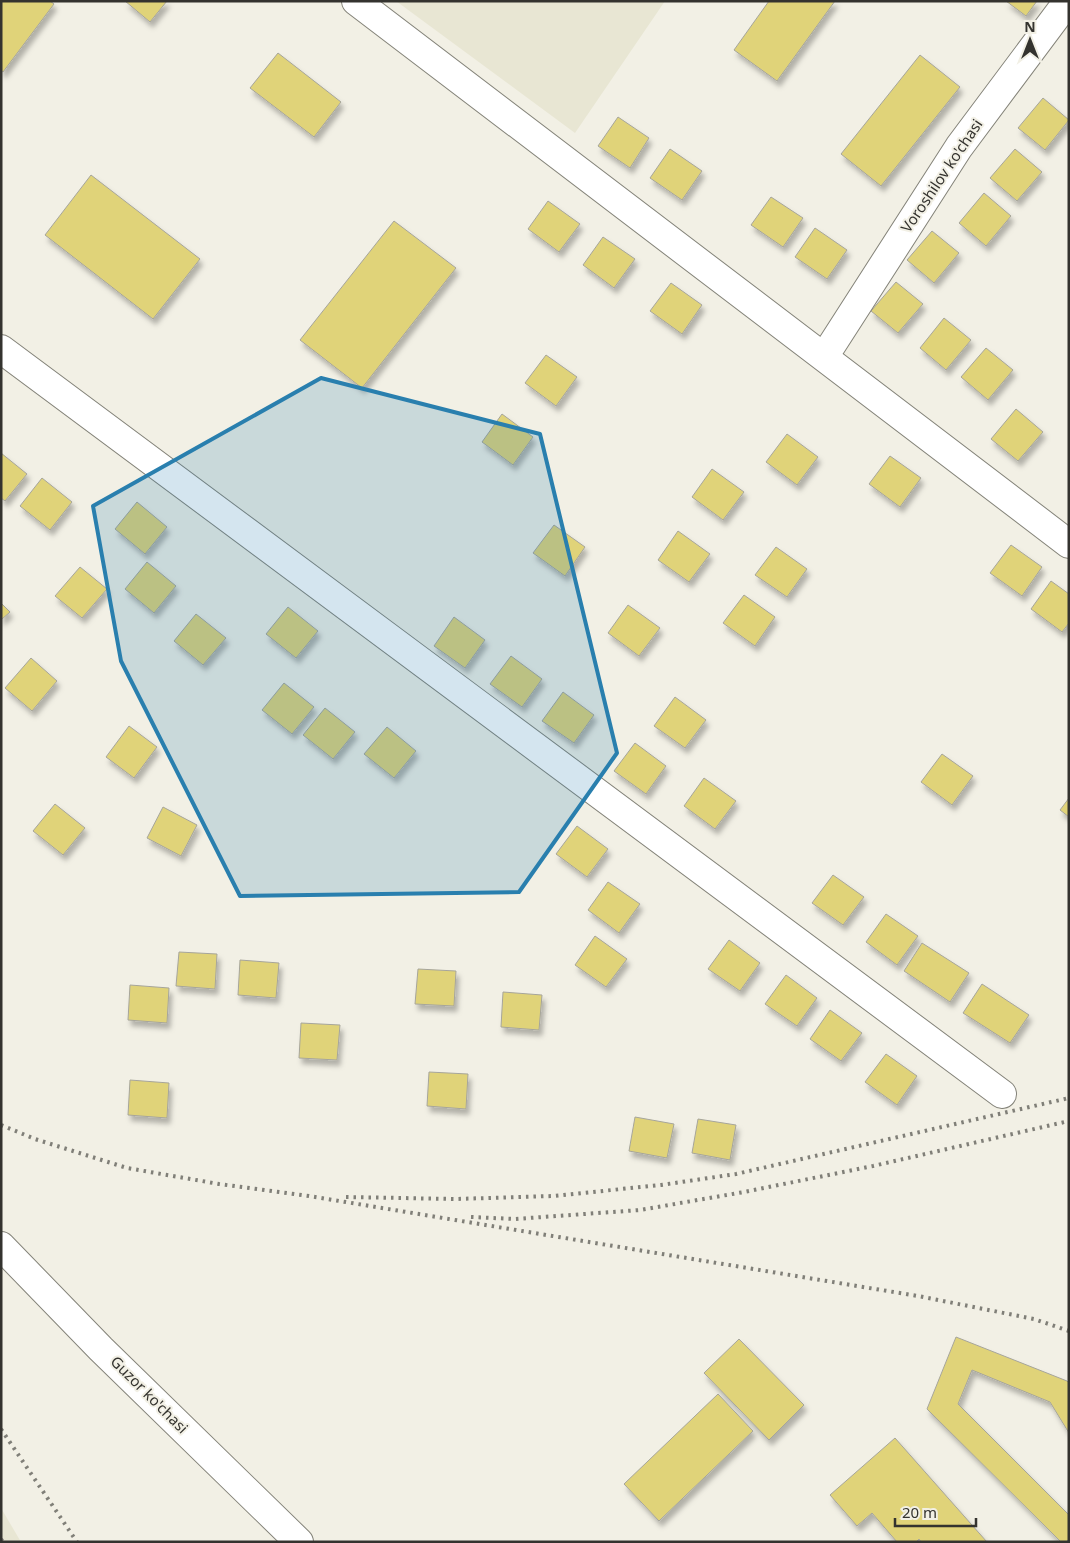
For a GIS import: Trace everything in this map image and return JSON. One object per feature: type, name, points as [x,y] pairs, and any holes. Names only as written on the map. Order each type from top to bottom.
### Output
[{"type":"street","points":[[356,1],[1069,544]]},
{"type":"street","name":"Voroshilov ko'chasi","points":[[824,357],[959,147],[1068,1]]},
{"type":"street","points":[[1,349],[1002,1094]]},
{"type":"street","name":"Guzor ko'chasi","points":[[1,1246],[108,1355],[299,1542]]},
{"type":"highlighted area","points":[[321,378],[540,434],[617,753],[519,892],[240,896],[121,661],[93,506]]},
{"type":"shaded area","points":[[396,1],[665,1],[575,133]]},
{"type":"shaded area","points":[[1,1508],[21,1542],[1,1542]]},
{"type":"building","points":[[1,1],[50,1],[54,4],[3,72],[1,71]]},
{"type":"building","points":[[125,1],[167,1],[150,22]]},
{"type":"building","points":[[769,1],[835,1],[777,81],[734,50]]},
{"type":"building","points":[[1006,1],[1037,1],[1026,16]]},
{"type":"building","points":[[278,53],[341,102],[314,137],[250,88]]},
{"type":"building","points":[[920,55],[960,87],[881,186],[841,154]]},
{"type":"building","points":[[1043,98],[1069,120],[1045,150],[1018,128]]},
{"type":"building","points":[[618,117],[649,138],[630,168],[598,146]]},
{"type":"building","points":[[670,149],[702,171],[682,200],[650,178]]},
{"type":"building","points":[[1015,149],[1042,172],[1017,201],[990,178]]},
{"type":"building","points":[[91,175],[200,259],[153,319],[45,235]]},
{"type":"building","points":[[984,193],[1011,216],[986,246],[959,223]]},
{"type":"building","points":[[771,197],[803,218],[783,247],[751,225]]},
{"type":"building","points":[[548,201],[580,224],[559,252],[528,229]]},
{"type":"building","points":[[394,221],[456,268],[362,388],[300,340]]},
{"type":"building","points":[[815,228],[847,250],[827,279],[795,257]]},
{"type":"building","points":[[932,231],[959,253],[934,283],[907,260]]},
{"type":"building","points":[[603,237],[635,259],[614,288],[583,265]]},
{"type":"building","points":[[896,282],[923,304],[898,333],[871,311]]},
{"type":"building","points":[[671,283],[702,305],[682,334],[650,311]]},
{"type":"building","points":[[944,318],[971,340],[946,370],[920,348]]},
{"type":"building","points":[[986,348],[1013,370],[988,400],[961,377]]},
{"type":"building","points":[[546,355],[577,377],[556,406],[525,383]]},
{"type":"building","points":[[1016,409],[1043,432],[1018,461],[991,439]]},
{"type":"building","points":[[502,414],[533,437],[513,465],[482,442]]},
{"type":"building","points":[[787,434],[818,457],[797,485],[766,462]]},
{"type":"building","points":[[1,453],[27,474],[5,501],[1,498]]},
{"type":"building","points":[[890,456],[921,478],[900,507],[869,484]]},
{"type":"building","points":[[712,469],[744,492],[723,520],[692,497]]},
{"type":"building","points":[[42,478],[72,502],[50,530],[20,506]]},
{"type":"building","points":[[137,502],[167,527],[145,554],[115,529]]},
{"type":"building","points":[[554,525],[585,547],[565,576],[533,553]]},
{"type":"building","points":[[678,531],[710,554],[689,582],[658,560]]},
{"type":"building","points":[[1011,545],[1042,567],[1022,596],[990,573]]},
{"type":"building","points":[[776,547],[807,569],[787,597],[755,575]]},
{"type":"building","points":[[147,562],[176,586],[154,613],[125,589]]},
{"type":"building","points":[[80,567],[107,589],[82,618],[55,596]]},
{"type":"building","points":[[1051,581],[1069,594],[1069,623],[1062,632],[1031,609]]},
{"type":"building","points":[[744,595],[775,617],[755,646],[723,623]]},
{"type":"building","points":[[1,603],[10,612],[1,620]]},
{"type":"building","points":[[628,605],[660,628],[639,656],[608,633]]},
{"type":"building","points":[[288,607],[318,631],[296,658],[266,634]]},
{"type":"building","points":[[196,614],[226,638],[203,665],[174,641]]},
{"type":"building","points":[[454,617],[485,640],[465,668],[434,646]]},
{"type":"building","points":[[511,656],[542,679],[522,707],[490,684]]},
{"type":"building","points":[[31,658],[57,681],[32,711],[5,688]]},
{"type":"building","points":[[284,683],[314,707],[292,734],[262,710]]},
{"type":"building","points":[[563,692],[594,715],[574,743],[542,721]]},
{"type":"building","points":[[675,697],[706,720],[685,748],[654,726]]},
{"type":"building","points":[[325,708],[355,732],[333,759],[303,735]]},
{"type":"building","points":[[129,726],[157,747],[134,778],[106,757]]},
{"type":"building","points":[[387,727],[416,751],[394,778],[364,754]]},
{"type":"building","points":[[635,743],[666,766],[646,794],[614,771]]},
{"type":"building","points":[[942,754],[973,776],[952,805],[921,782]]},
{"type":"building","points":[[704,778],[736,801],[715,829],[684,806]]},
{"type":"building","points":[[1069,798],[1069,817],[1060,810]]},
{"type":"building","points":[[55,804],[85,828],[63,855],[33,831]]},
{"type":"building","points":[[163,807],[197,825],[181,856],[147,838]]},
{"type":"building","points":[[577,826],[608,849],[587,877],[556,854]]},
{"type":"building","points":[[833,875],[864,897],[843,925],[812,903]]},
{"type":"building","points":[[608,882],[640,904],[619,933],[588,910]]},
{"type":"building","points":[[886,914],[918,936],[897,965],[866,942]]},
{"type":"building","points":[[595,936],[627,959],[606,987],[575,965]]},
{"type":"building","points":[[729,940],[760,963],[740,991],[708,969]]},
{"type":"building","points":[[922,943],[969,973],[950,1002],[904,971]]},
{"type":"building","points":[[179,952],[217,954],[215,989],[176,986]]},
{"type":"building","points":[[240,960],[279,963],[276,998],[238,995]]},
{"type":"building","points":[[418,969],[456,971],[454,1006],[415,1004]]},
{"type":"building","points":[[786,975],[817,998],[797,1026],[765,1004]]},
{"type":"building","points":[[982,984],[1029,1015],[1010,1043],[963,1013]]},
{"type":"building","points":[[130,985],[169,988],[167,1023],[128,1020]]},
{"type":"building","points":[[503,992],[542,995],[539,1030],[501,1027]]},
{"type":"building","points":[[830,1010],[862,1033],[841,1061],[810,1039]]},
{"type":"building","points":[[301,1023],[340,1025],[337,1060],[299,1058]]},
{"type":"building","points":[[886,1054],[917,1076],[897,1105],[865,1082]]},
{"type":"building","points":[[429,1072],[468,1074],[466,1109],[427,1106]]},
{"type":"building","points":[[130,1080],[169,1083],[167,1118],[128,1115]]},
{"type":"building","points":[[635,1117],[674,1124],[667,1158],[629,1151]]},
{"type":"building","points":[[698,1119],[736,1125],[730,1160],[692,1153]]},
{"type":"building","points":[[956,1337],[1069,1383],[1069,1433],[1050,1402],[972,1370],[958,1404],[1069,1515],[1069,1539],[1066,1542],[1061,1542],[927,1409]]},
{"type":"building","points":[[739,1339],[804,1405],[769,1440],[704,1373]]},
{"type":"building","points":[[718,1394],[753,1431],[659,1521],[624,1484]]},
{"type":"building","points":[[895,1438],[987,1542],[921,1542],[919,1539],[916,1542],[897,1542],[872,1513],[857,1526],[830,1495]]},
{"type":"railway","points":[[346,1197],[455,1199],[553,1196],[661,1185],[736,1174],[1069,1098]]},
{"type":"railway","points":[[471,1217],[515,1219],[640,1210],[744,1192],[873,1166],[1069,1121]]},
{"type":"railway","points":[[1,1125],[35,1139],[127,1168],[918,1296],[1034,1319],[1069,1331]]},
{"type":"railway","points":[[1,1429],[77,1542]]}]
